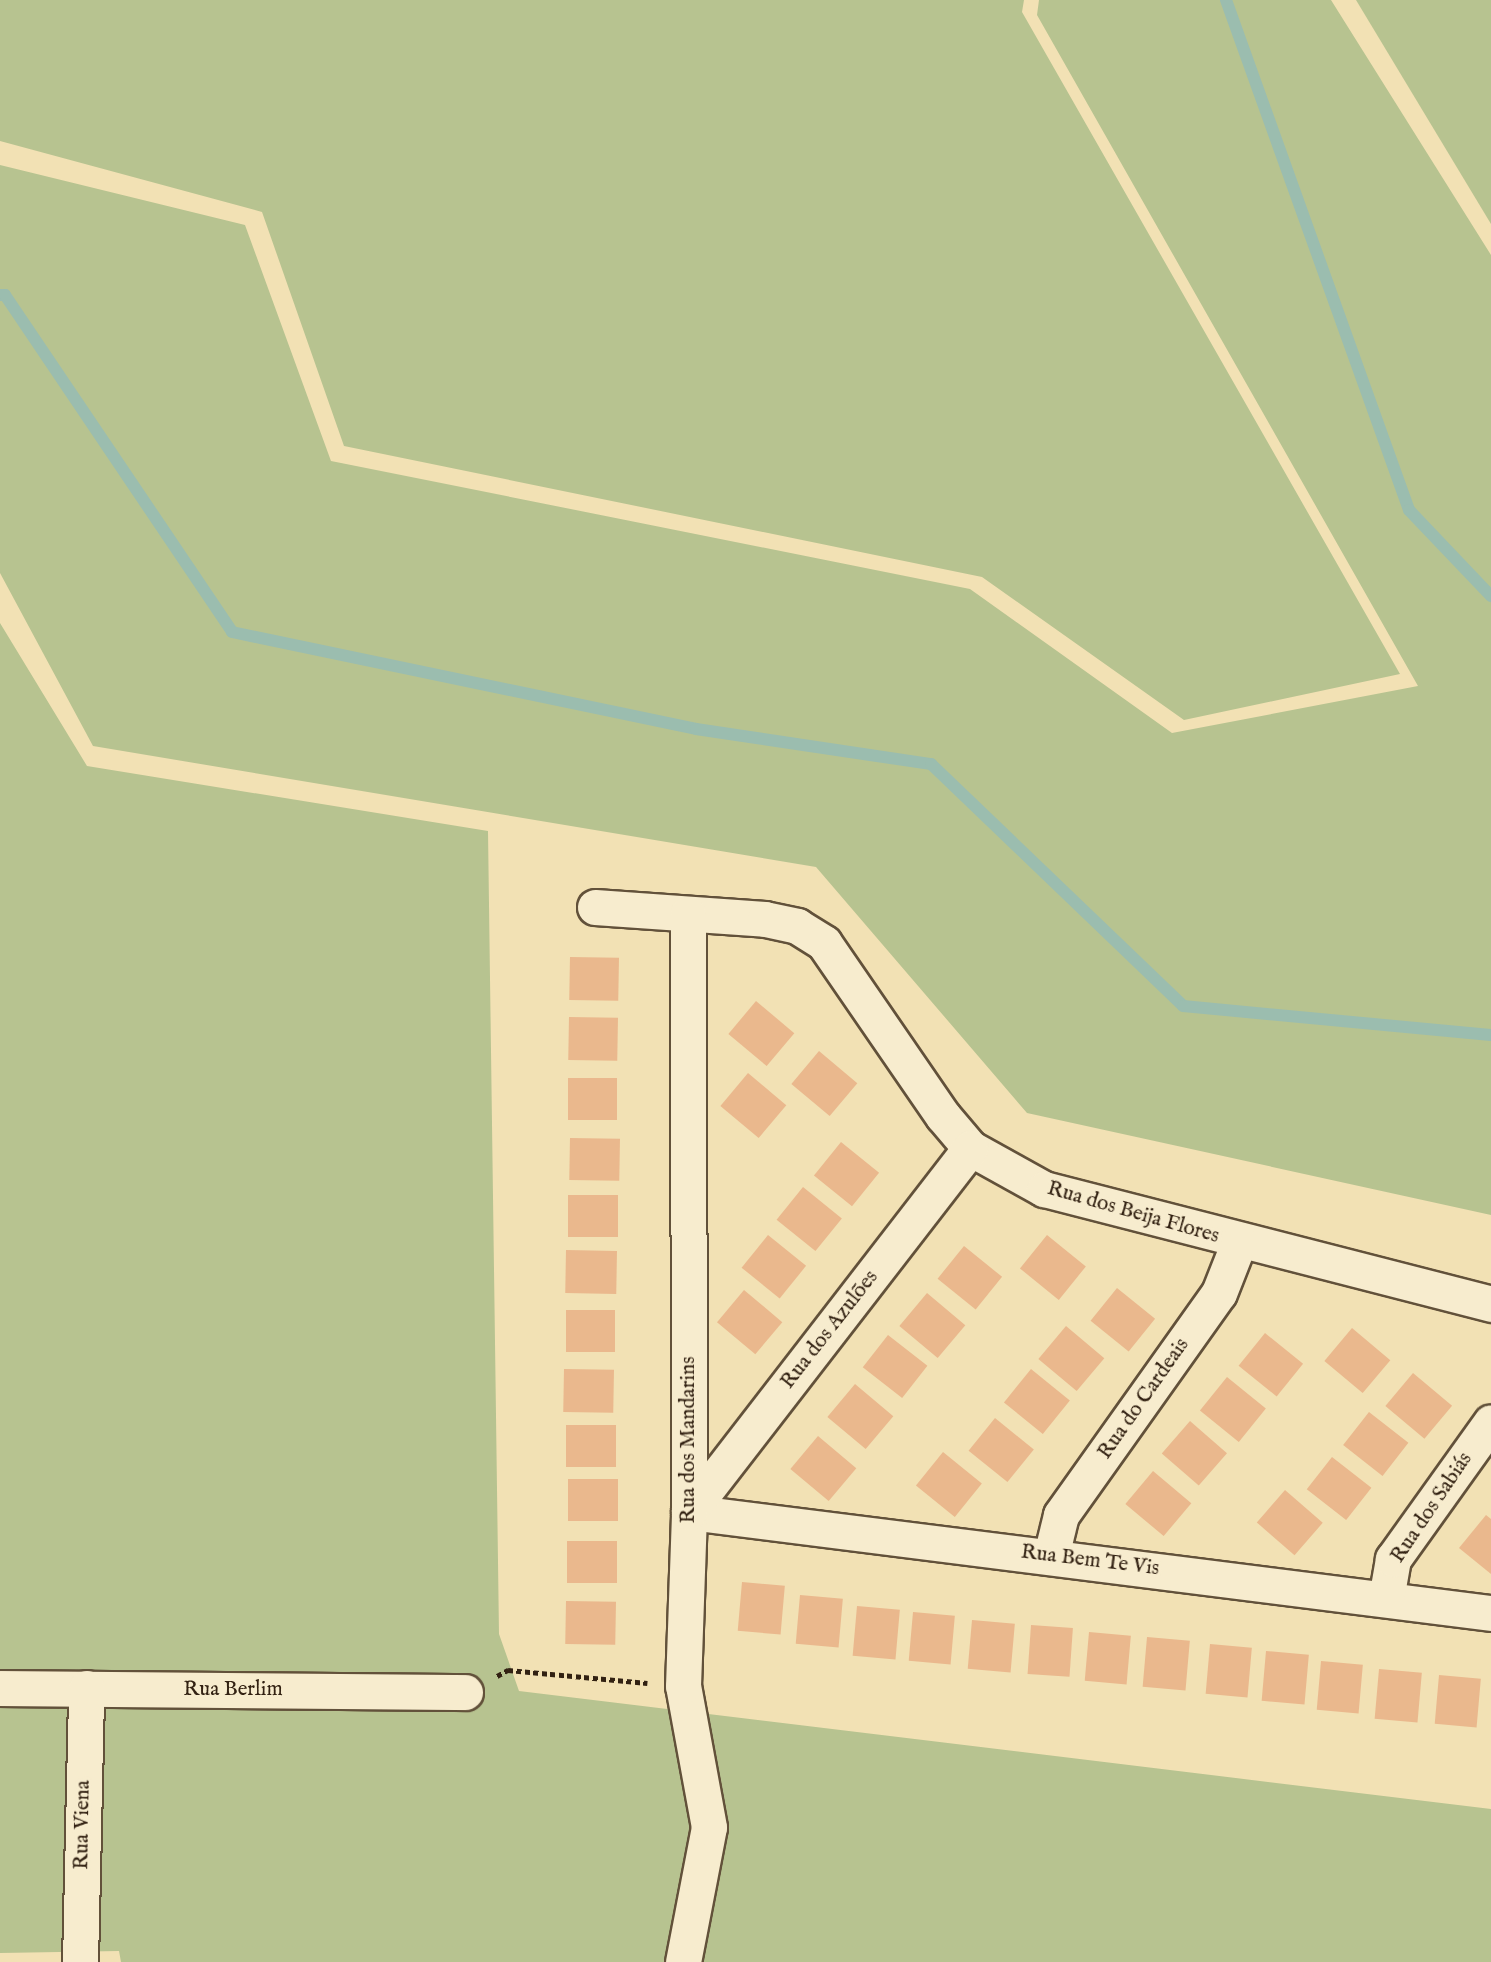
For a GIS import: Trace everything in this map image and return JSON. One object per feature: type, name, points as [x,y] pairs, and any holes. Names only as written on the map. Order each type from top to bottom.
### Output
[{"type":"street","name":"Rua dos Beija Flores","points":[[595,907],[776,921],[797,926],[824,943],[943,1116],[970,1147],[1044,1189],[1239,1242],[1491,1304]]},
{"type":"street","name":"Rua dos Mandarins","points":[[683,1962],[709,1827],[683,1686],[689,1512],[688,914]]},
{"type":"street","name":"Rua dos Azulões","points":[[689,1512],[970,1147]]},
{"type":"street","name":"Rua do Cardeais","points":[[1051,1556],[1061,1515],[1219,1293],[1239,1242]]},
{"type":"street","name":"Rua dos Sabiás","points":[[1386,1599],[1393,1559],[1491,1422]]},
{"type":"street","name":"Rua Bem Te Vis","points":[[689,1512],[1491,1613]]},
{"type":"street","name":"Rua Berlim","points":[[0,1688],[465,1692]]},
{"type":"street","name":"Rua Viena","points":[[80,1962],[86,1689]]},
{"type":"path","points":[[465,1692],[509,1670],[683,1686]]},
{"type":"green space","points":[[0,0],[1024,0],[1022,12],[1400,674],[1184,720],[982,577],[344,446],[262,212],[0,141]]},
{"type":"green space","points":[[1039,0],[1331,0],[1491,255],[1491,1215],[1027,1113],[816,867],[93,746],[0,573],[0,165],[245,225],[331,461],[970,589],[1172,733],[1418,686],[1037,15]]},
{"type":"green space","points":[[1356,0],[1491,0],[1491,224]]},
{"type":"green space","points":[[0,623],[87,766],[488,831],[499,1634],[519,1691],[1491,1809],[1491,1962],[121,1962],[119,1951],[0,1953]]},
{"type":"building","points":[[570,957],[619,958],[618,1001],[569,1000]]},
{"type":"building","points":[[756,1001],[794,1033],[767,1066],[728,1034]]},
{"type":"building","points":[[569,1017],[618,1018],[617,1061],[568,1060]]},
{"type":"building","points":[[819,1051],[857,1083],[830,1116],[791,1084]]},
{"type":"building","points":[[748,1073],[786,1105],[759,1138],[720,1106]]},
{"type":"building","points":[[568,1078],[617,1078],[617,1120],[568,1120]]},
{"type":"building","points":[[570,1138],[620,1139],[619,1181],[569,1180]]},
{"type":"building","points":[[841,1142],[879,1173],[852,1206],[814,1175]]},
{"type":"building","points":[[803,1187],[842,1218],[815,1251],[777,1220]]},
{"type":"building","points":[[568,1195],[618,1195],[618,1237],[568,1237]]},
{"type":"building","points":[[768,1235],[806,1266],[780,1298],[742,1268]]},
{"type":"building","points":[[1047,1235],[1086,1266],[1059,1300],[1020,1268]]},
{"type":"building","points":[[964,1246],[1002,1277],[976,1309],[938,1279]]},
{"type":"building","points":[[566,1250],[617,1251],[616,1294],[565,1293]]},
{"type":"building","points":[[1117,1288],[1155,1319],[1129,1351],[1091,1321]]},
{"type":"building","points":[[744,1290],[782,1322],[755,1354],[717,1322]]},
{"type":"building","points":[[927,1293],[965,1325],[938,1358],[899,1326]]},
{"type":"building","points":[[566,1310],[615,1310],[615,1352],[566,1352]]},
{"type":"building","points":[[1066,1326],[1104,1358],[1077,1391],[1038,1359]]},
{"type":"building","points":[[1352,1328],[1390,1360],[1363,1393],[1324,1361]]},
{"type":"building","points":[[1265,1333],[1303,1364],[1277,1396],[1239,1366]]},
{"type":"building","points":[[888,1335],[927,1366],[902,1398],[863,1367]]},
{"type":"building","points":[[564,1369],[614,1370],[613,1413],[563,1412]]},
{"type":"building","points":[[1031,1369],[1070,1400],[1043,1434],[1004,1402]]},
{"type":"building","points":[[1413,1373],[1452,1406],[1424,1439],[1385,1406]]},
{"type":"building","points":[[1227,1377],[1266,1408],[1239,1442],[1200,1410]]},
{"type":"building","points":[[855,1384],[893,1416],[866,1449],[827,1417]]},
{"type":"building","points":[[1369,1412],[1408,1443],[1383,1476],[1343,1445]]},
{"type":"building","points":[[995,1418],[1034,1449],[1007,1482],[969,1451]]},
{"type":"building","points":[[1190,1421],[1227,1453],[1199,1486],[1162,1453]]},
{"type":"building","points":[[566,1425],[616,1425],[616,1467],[566,1467]]},
{"type":"building","points":[[818,1436],[856,1468],[829,1501],[790,1469]]},
{"type":"building","points":[[943,1452],[982,1483],[955,1517],[916,1485]]},
{"type":"building","points":[[1332,1457],[1371,1488],[1346,1520],[1307,1489]]},
{"type":"building","points":[[1153,1471],[1191,1503],[1164,1536],[1125,1504]]},
{"type":"building","points":[[568,1479],[618,1479],[618,1521],[568,1521]]},
{"type":"building","points":[[1285,1490],[1323,1523],[1295,1555],[1257,1522]]},
{"type":"building","points":[[1486,1515],[1491,1519],[1491,1574],[1459,1548]]},
{"type":"building","points":[[567,1541],[617,1541],[617,1583],[567,1583]]},
{"type":"building","points":[[742,1582],[785,1586],[781,1635],[738,1631]]},
{"type":"building","points":[[800,1595],[843,1599],[839,1648],[796,1644]]},
{"type":"building","points":[[566,1601],[616,1602],[615,1645],[565,1644]]},
{"type":"building","points":[[857,1606],[900,1610],[895,1660],[853,1656]]},
{"type":"building","points":[[913,1612],[955,1616],[951,1664],[909,1661]]},
{"type":"building","points":[[972,1620],[1015,1624],[1011,1673],[968,1669]]},
{"type":"building","points":[[1031,1625],[1073,1628],[1069,1677],[1028,1674]]},
{"type":"building","points":[[1089,1632],[1131,1636],[1127,1684],[1085,1681]]},
{"type":"building","points":[[1147,1637],[1190,1641],[1185,1691],[1143,1687]]},
{"type":"building","points":[[1210,1644],[1252,1648],[1247,1697],[1206,1694]]},
{"type":"building","points":[[1266,1651],[1309,1655],[1304,1705],[1262,1701]]},
{"type":"building","points":[[1321,1661],[1363,1665],[1359,1713],[1317,1710]]},
{"type":"building","points":[[1379,1669],[1422,1673],[1417,1723],[1375,1719]]},
{"type":"building","points":[[1439,1675],[1481,1679],[1477,1727],[1435,1724]]},
{"type":"waterway","points":[[1226,0],[1409,510],[1491,596]]},
{"type":"waterway","points":[[0,295],[5,295],[232,632],[696,729],[931,764],[1183,1006],[1491,1035]]}]
